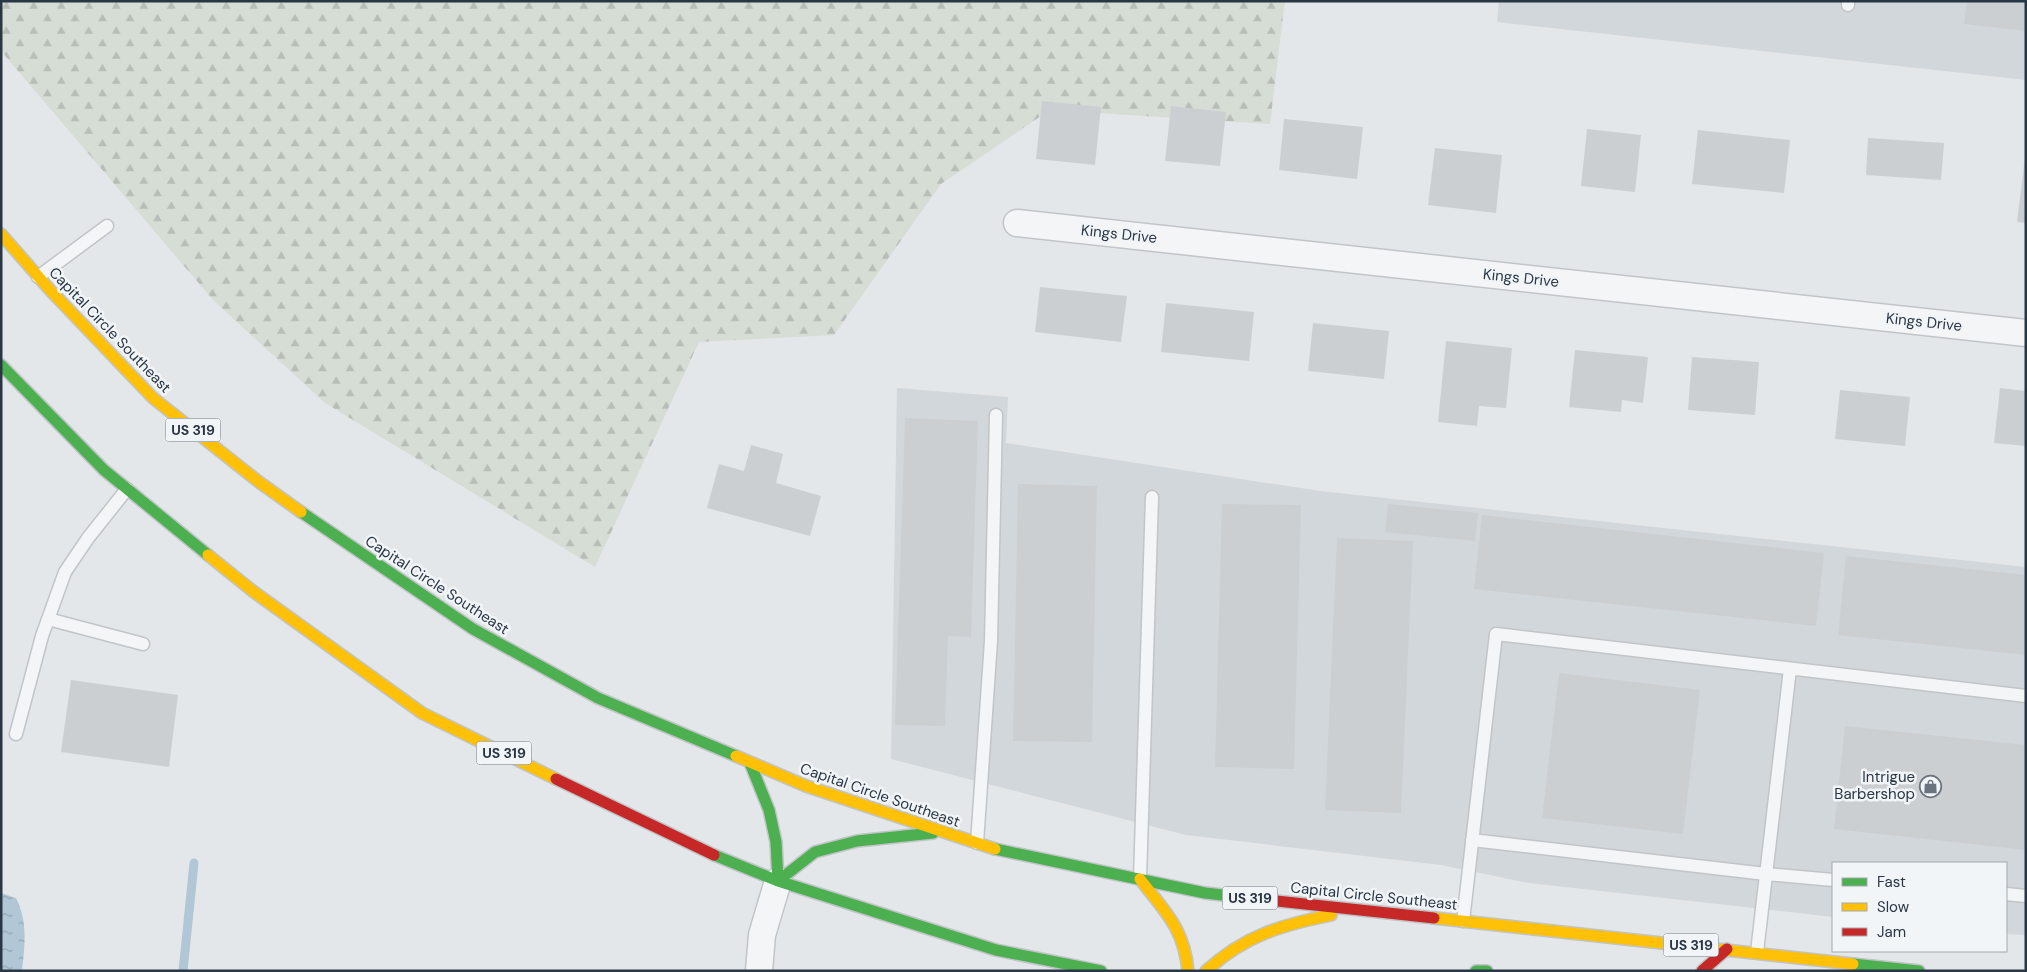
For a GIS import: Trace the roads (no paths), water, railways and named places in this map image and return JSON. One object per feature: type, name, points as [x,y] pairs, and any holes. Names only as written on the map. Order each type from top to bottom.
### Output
[{"type":"main road","name":"Capital Circle Southeast","points":[[1,234],[38,277],[152,398],[259,482],[354,550],[473,629],[598,698],[806,786],[976,844],[1205,893],[1919,971]]},
{"type":"main road","name":"US 319","points":[[1,364],[104,470],[254,592],[422,713],[696,848],[778,881],[996,950],[1101,971]]},
{"type":"main road","points":[[750,763],[769,810],[776,842],[778,881]]},
{"type":"main road","points":[[778,881],[814,852],[857,841],[942,832]]},
{"type":"main road","points":[[1140,879],[1177,927],[1186,951],[1188,971]]},
{"type":"main road","points":[[1206,971],[1220,957],[1251,936],[1291,922],[1362,910]]},
{"type":"main road","points":[[1702,971],[1727,949]]},
{"type":"main road","points":[[1476,971],[1487,971]]},
{"type":"street","name":"Kings Drive","points":[[1017,223],[2026,333]]},
{"type":"street","points":[[758,971],[762,935],[778,881]]},
{"type":"lane","points":[[38,277],[107,226]]},
{"type":"lane","points":[[976,844],[991,641],[996,415]]},
{"type":"lane","points":[[16,734],[42,636],[65,572],[88,538],[127,489]]},
{"type":"lane","points":[[1140,879],[1152,497]]},
{"type":"lane","points":[[48,619],[143,644]]},
{"type":"lane","points":[[1463,921],[1496,634],[2026,696]]},
{"type":"lane","points":[[1757,952],[1790,669]]},
{"type":"lane","points":[[1472,840],[1832,880]]},
{"type":"lane","points":[[2007,894],[2026,896]]},
{"type":"water","points":[[1,893],[16,898],[20,907],[25,943],[22,971],[1,971]]},
{"type":"waterway","points":[[183,971],[194,863]]},
{"type":"place","name":"Intrigue Barbershop","points":[[1931,786]]}]
